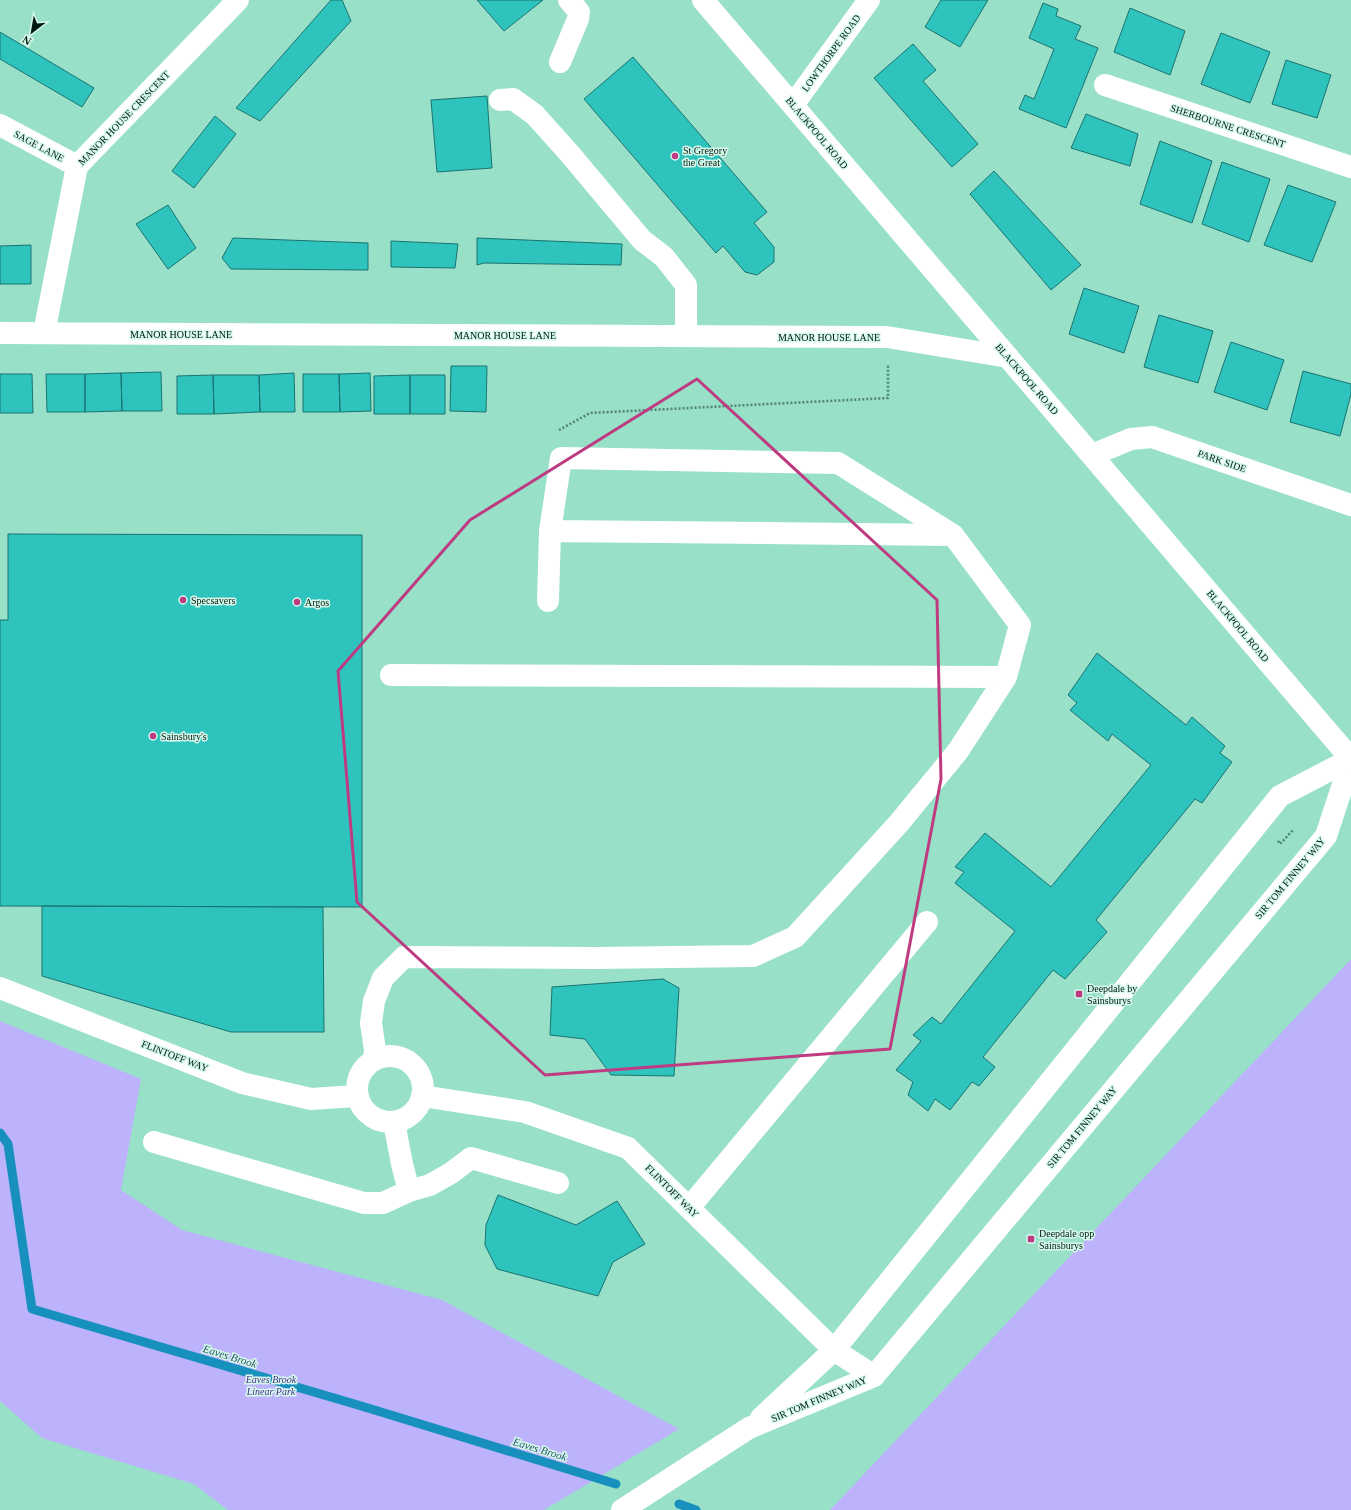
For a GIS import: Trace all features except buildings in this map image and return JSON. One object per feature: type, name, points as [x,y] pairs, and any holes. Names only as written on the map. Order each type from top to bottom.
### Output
[{"type":"main road","name":"MANOR HOUSE CRESCENT","points":[[44,333],[77,166],[238,0]]},
{"type":"main road","points":[[560,62],[578,19],[579,12],[569,0]]},
{"type":"main road","name":"BLACKPOOL ROAD","points":[[703,0],[1351,759]]},
{"type":"main road","name":"LOWTHORPE ROAD","points":[[793,105],[869,0]]},
{"type":"main road","name":"SHERBOURNE CRESCENT","points":[[1105,85],[1351,168]]},
{"type":"main road","points":[[500,100],[513,99],[535,116],[569,152],[642,240],[664,257],[686,285],[686,336]]},
{"type":"main road","name":"SAGE LANE","points":[[0,125],[77,166]]},
{"type":"main road","name":"MANOR HOUSE LANE","points":[[0,333],[887,337],[1008,357]]},
{"type":"main road","name":"PARK SIDE","points":[[1092,455],[1131,439],[1152,437],[1351,505]]},
{"type":"main road","points":[[374,1059],[375,1050],[371,1023],[374,1001],[383,978],[404,957],[596,958],[753,956],[794,938],[899,823],[958,751],[1006,677],[1020,625],[953,535],[838,463],[560,458],[550,531],[548,601]]},
{"type":"main road","points":[[550,531],[953,535]]},
{"type":"main road","points":[[391,674],[1006,677]]},
{"type":"main road","name":"SIR TOM FINNEY WAY","points":[[622,1510],[749,1428],[834,1350],[1280,796],[1351,759]]},
{"type":"main road","name":"SIR TOM FINNEY WAY","points":[[749,1428],[874,1376],[1326,836],[1351,759]]},
{"type":"main road","points":[[689,1208],[927,922]]},
{"type":"main road","name":"FLINTOFF WAY","points":[[0,988],[242,1083],[311,1099],[356,1096]]},
{"type":"main road","points":[[385,1056],[403,1058],[413,1065],[423,1082],[422,1096],[415,1111],[406,1118],[394,1122],[382,1122],[367,1114],[356,1096],[358,1079],[364,1067],[374,1059],[385,1056]]},
{"type":"main road","name":"FLINTOFF WAY","points":[[422,1096],[524,1112],[628,1148],[834,1350],[874,1376]]},
{"type":"main road","points":[[394,1122],[409,1191]]},
{"type":"main road","points":[[154,1142],[364,1203],[384,1203],[409,1191],[430,1185],[451,1173],[471,1158],[558,1183]]},
{"type":"path","points":[[560,458],[557,431],[590,413],[888,398],[887,337]]},
{"type":"highlighted area","points":[[697,379],[937,600],[941,779],[890,1049],[545,1075],[357,902],[338,671],[470,520]]},
{"type":"green space","points":[[1351,959],[1351,1510],[830,1510]]},
{"type":"green space","name":"Eaves Brook Linear Park","points":[[0,1021],[141,1079],[121,1190],[182,1230],[442,1300],[679,1429],[544,1510],[228,1510],[194,1484],[42,1438],[0,1401]]},
{"type":"waterway","name":"Eaves Brook","points":[[0,1133],[8,1144],[32,1309],[368,1408],[616,1484]]},
{"type":"waterway","name":"Eaves Brook","points":[[679,1504],[696,1510]]},
{"type":"place","name":"St Gregory the Great","points":[[675,156]]},
{"type":"place","name":"Specsavers","points":[[183,600]]},
{"type":"place","name":"Argos","points":[[297,602]]},
{"type":"place","name":"Sainsbury's","points":[[153,736]]},
{"type":"place","name":"Deepdale by Sainsburys","points":[[1079,994]]},
{"type":"place","name":"Deepdale opp Sainsburys","points":[[1031,1239]]}]
